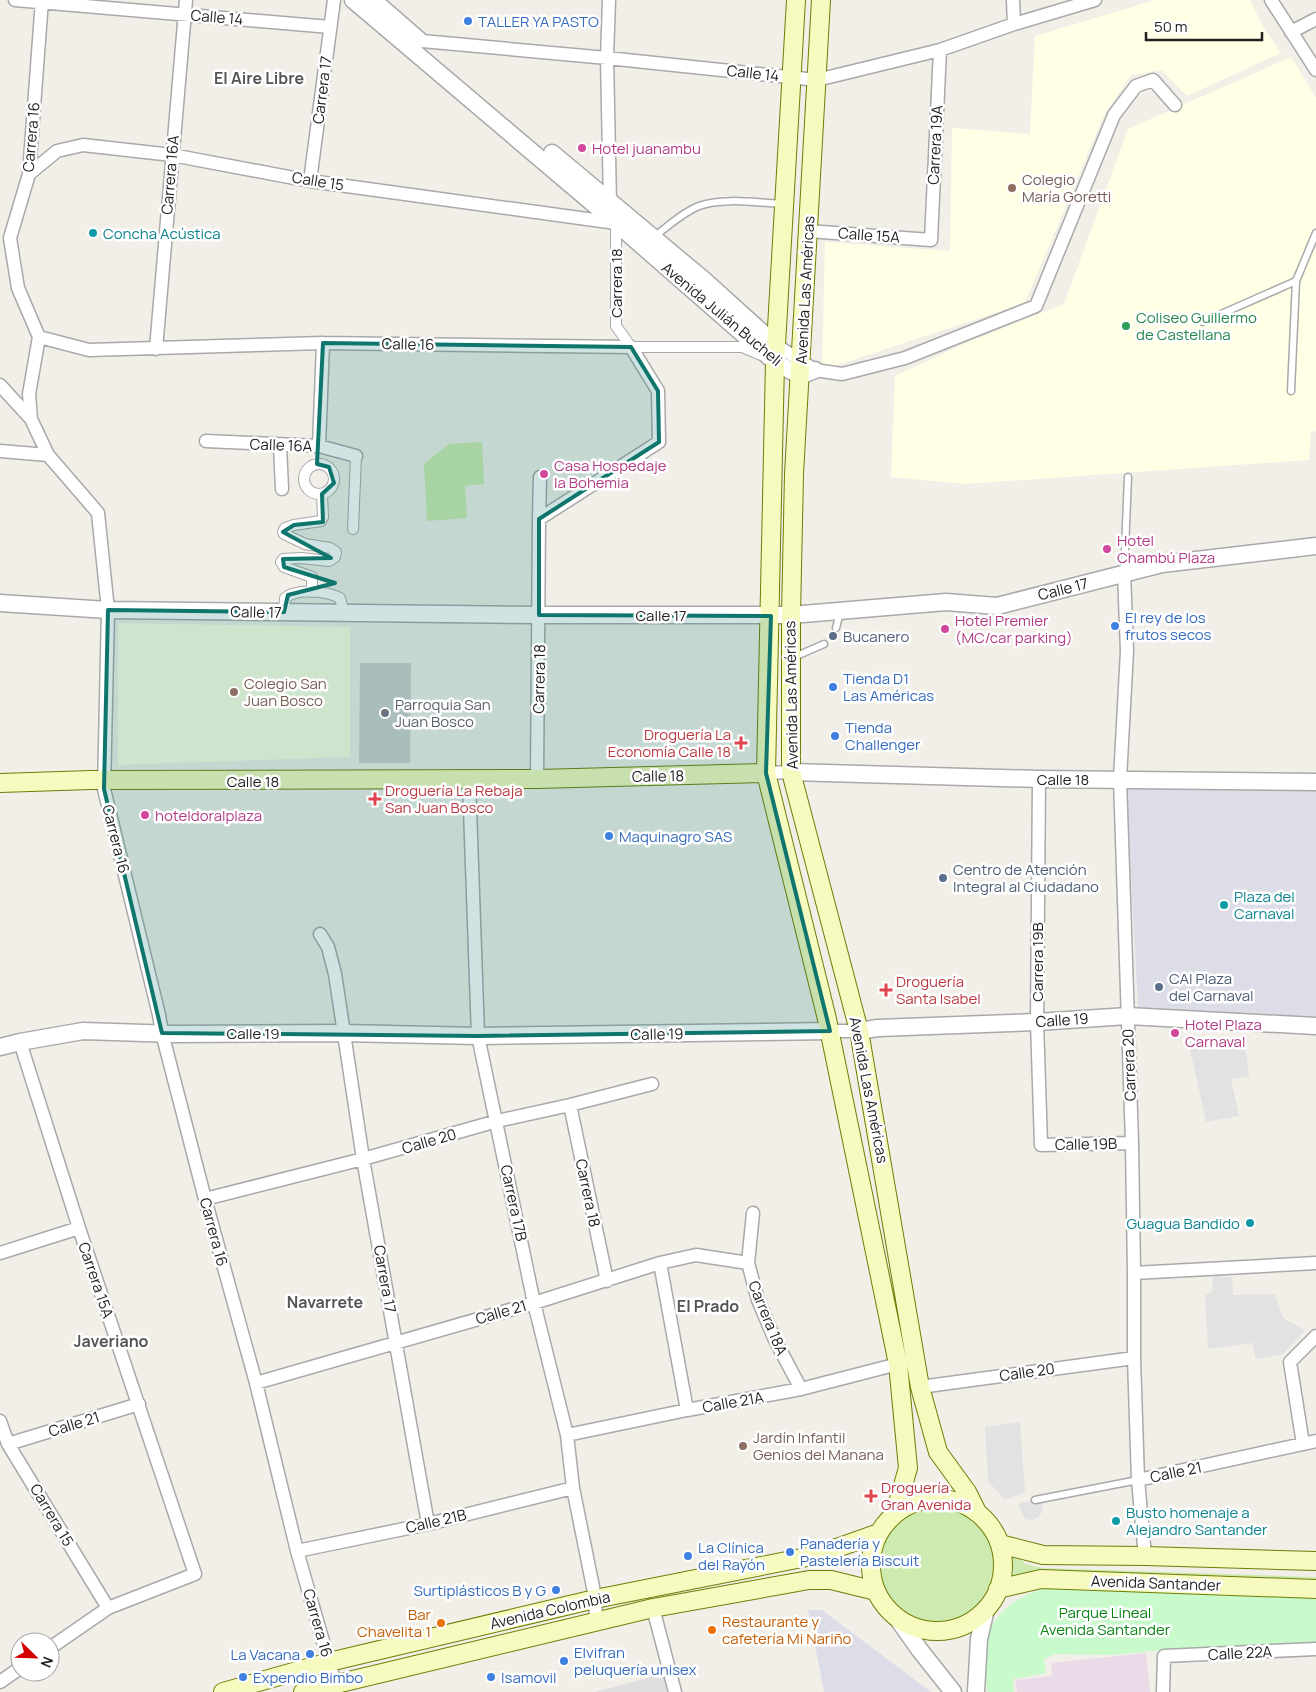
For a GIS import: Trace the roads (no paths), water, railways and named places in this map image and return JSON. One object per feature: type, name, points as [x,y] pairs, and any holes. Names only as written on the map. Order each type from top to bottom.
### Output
[{"type":"main road","name":"Avenida Las Américas","points":[[796,0],[776,353],[766,773],[830,1031],[898,1364],[908,1468],[895,1513]]},
{"type":"main road","name":"Avenida Las Américas","points":[[821,0],[808,231],[805,369],[794,474],[790,615],[791,772],[859,1031],[920,1387],[938,1452],[967,1492],[977,1512]]},
{"type":"main road","name":"Calle 18","points":[[0,783],[469,780],[766,773]]},
{"type":"main road","points":[[936,1498],[958,1501],[977,1512],[991,1526],[1000,1544],[1003,1567],[998,1589],[986,1608],[971,1621],[953,1629],[934,1631],[914,1627],[897,1618],[885,1606],[876,1591],[872,1576],[873,1546],[879,1532],[895,1513],[914,1502],[936,1498]]},
{"type":"main road","name":"Avenida Colombia","points":[[223,1692],[330,1662],[595,1599],[817,1555],[879,1532]]},
{"type":"main road","name":"Avenida Santander","points":[[1000,1544],[1043,1555],[1316,1561]]},
{"type":"main road","name":"Avenida Santander","points":[[998,1589],[1041,1579],[1316,1589]]},
{"type":"main road","name":"Avenida Colombia","points":[[303,1692],[653,1608],[809,1580],[831,1580],[850,1583],[876,1591]]},
{"type":"street","name":"Calle 14","points":[[15,0],[330,27]]},
{"type":"street","name":"Carrera 16A","points":[[156,349],[186,0]]},
{"type":"street","name":"Carrera 17","points":[[310,181],[334,0]]},
{"type":"street","name":"Avenida Julián Bucheli","points":[[353,0],[616,223],[776,353],[805,369]]},
{"type":"street","name":"Avenida Julián Bucheli","points":[[373,0],[419,41],[704,280],[776,353]]},
{"type":"street","name":"Carrera 18","points":[[539,519],[659,442],[658,391],[616,326],[616,223],[610,202],[606,58],[609,0]]},
{"type":"street","points":[[1013,0],[1014,24]]},
{"type":"street","name":"Calle 14","points":[[402,40],[606,58],[817,80],[940,50],[1014,24],[1095,0]]},
{"type":"street","points":[[1271,0],[1316,70]]},
{"type":"street","name":"Carrera 16","points":[[42,1],[29,174],[5,237],[18,288],[39,337],[29,394],[31,419],[48,455],[98,513],[108,610],[103,781],[162,1032],[205,1199],[256,1383],[297,1551],[335,1683]]},
{"type":"street","points":[[1292,32],[1316,19]]},
{"type":"street","name":"Carrera 19A","points":[[931,240],[940,50]]},
{"type":"street","points":[[805,369],[842,374],[905,358],[1036,306],[1114,115],[1136,86],[1153,80],[1175,105]]},
{"type":"street","name":"Calle 15","points":[[29,174],[57,151],[82,145],[172,155],[310,181],[616,223]]},
{"type":"street","name":"Calle 15A","points":[[808,231],[931,240]]},
{"type":"street","name":"Calle 16","points":[[39,337],[89,350],[323,343],[742,347],[776,353]]},
{"type":"street","points":[[317,464],[323,343]]},
{"type":"street","points":[[0,386],[31,419]]},
{"type":"street","name":"Calle 16A","points":[[206,441],[319,446],[356,456]]},
{"type":"street","points":[[280,445],[282,489]]},
{"type":"street","points":[[0,451],[48,455]]},
{"type":"street","points":[[353,529],[356,456]]},
{"type":"street","points":[[317,464],[329,467],[333,472],[334,478],[331,488],[322,494],[311,492],[306,488],[304,482],[307,470],[317,464]]},
{"type":"street","name":"Carrera 18","points":[[537,779],[540,478]]},
{"type":"street","points":[[312,592],[312,577],[284,568],[280,562],[283,559],[329,561],[335,557],[336,552],[330,548],[305,544],[283,532],[285,528],[294,525],[321,521],[323,518],[322,494]]},
{"type":"street","name":"Calle 17","points":[[0,603],[108,610],[539,615],[790,615],[838,620],[946,602],[997,606],[1162,564],[1316,546]]},
{"type":"street","name":"Carrera 20","points":[[1124,573],[1127,651],[1120,779],[1132,1143],[1134,1358],[1138,1480],[1145,1556]]},
{"type":"street","points":[[284,612],[284,598],[288,595],[312,592],[332,593],[340,598],[344,613]]},
{"type":"street","name":"Calle 18","points":[[766,773],[791,772],[1039,779],[1316,782]]},
{"type":"street","name":"Carrera 19B","points":[[1039,779],[1037,1022],[1041,1146]]},
{"type":"street","name":"Carrera 17B","points":[[469,780],[478,1036],[534,1303],[567,1435],[573,1488],[595,1599],[596,1621]]},
{"type":"street","name":"Carrera 17","points":[[320,934],[328,947],[335,974],[363,1159],[428,1524]]},
{"type":"street","name":"Calle 19","points":[[0,1048],[20,1042],[83,1031],[478,1036],[859,1031],[878,1028],[1037,1022],[1128,1016],[1316,1026]]},
{"type":"street","name":"Carrera 15A","points":[[20,1042],[79,1228],[195,1574],[108,1608]]},
{"type":"street","name":"Calle 20","points":[[205,1199],[363,1159],[497,1121],[652,1084]]},
{"type":"street","name":"Carrera 18","points":[[570,1105],[607,1281]]},
{"type":"street","name":"Calle 19B","points":[[1041,1146],[1132,1143]]},
{"type":"street","name":"Carrera 18A","points":[[753,1213],[748,1263],[758,1300],[775,1340],[800,1389]]},
{"type":"street","points":[[0,1253],[79,1228]]},
{"type":"street","name":"Calle 21","points":[[256,1383],[534,1303],[660,1263],[696,1255],[748,1263]]},
{"type":"street","points":[[660,1263],[687,1410]]},
{"type":"street","points":[[1134,1273],[1316,1263]]},
{"type":"street","points":[[1303,1444],[1290,1362],[1316,1336]]},
{"type":"street","name":"Calle 20","points":[[920,1387],[1134,1358]]},
{"type":"street","name":"Calle 21A","points":[[567,1435],[800,1389],[898,1364]]},
{"type":"street","name":"Calle 21","points":[[8,1444],[139,1404]]},
{"type":"street","name":"Carrera 15","points":[[0,1421],[8,1444],[108,1608]]},
{"type":"street","name":"Calle 21","points":[[1138,1480],[1316,1441]]},
{"type":"street","name":"Calle 21B","points":[[297,1551],[428,1524],[573,1488]]},
{"type":"street","points":[[60,1641],[108,1608]]},
{"type":"street","points":[[653,1608],[675,1692]]},
{"type":"street","points":[[976,1692],[979,1639],[986,1608]]},
{"type":"street","points":[[897,1618],[919,1650],[953,1692]]},
{"type":"street","name":"Calle 22A","points":[[1163,1692],[1164,1656],[1316,1649]]},
{"type":"lane","points":[[653,238],[674,221],[699,206],[722,202],[785,204]]},
{"type":"lane","points":[[1291,391],[1296,281],[1316,233]]},
{"type":"lane","points":[[1204,322],[1296,281]]},
{"type":"lane","points":[[1124,573],[1128,478]]},
{"type":"lane","points":[[791,659],[824,644]]},
{"type":"lane","name":"Calle 21","points":[[1035,1500],[1138,1480]]},
{"type":"place","name":"TALLER YA PASTO","points":[[468,21]]},
{"type":"place","name":"Hotel juanambu","points":[[582,148]]},
{"type":"place","name":"Colegio María Goretti","points":[[1012,188]]},
{"type":"place","name":"Concha Acústica","points":[[93,233]]},
{"type":"place","name":"Coliseo Guillermo de Castellana","points":[[1126,326]]},
{"type":"place","name":"Casa Hospedaje la Bohemia","points":[[544,474]]},
{"type":"place","name":"Hotel Chambú Plaza","points":[[1107,549]]},
{"type":"place","name":"El rey de los frutos secos","points":[[1115,626]]},
{"type":"place","name":"Hotel Premier (MC/car parking)","points":[[945,629]]},
{"type":"place","name":"Bucanero","points":[[833,636]]},
{"type":"place","name":"Tienda D1 Las Américas","points":[[833,687]]},
{"type":"place","name":"Colegio San Juan Bosco","points":[[234,692]]},
{"type":"place","name":"Parroquia San Juan Bosco","points":[[385,713]]},
{"type":"place","name":"Tienda Challenger","points":[[835,736]]},
{"type":"place","name":"Droguería La Economía Calle 18","points":[[741,743]]},
{"type":"place","name":"Droguería La Rebaja San Juan Bosco","points":[[375,799]]},
{"type":"place","name":"hoteldoralplaza","points":[[145,815]]},
{"type":"place","name":"Maquinagro SAS","points":[[609,836]]},
{"type":"place","name":"Centro de Atención Integral al Ciudadano","points":[[943,878]]},
{"type":"place","name":"Plaza del Carnaval","points":[[1224,905]]},
{"type":"place","name":"CAI Plaza del Carnaval","points":[[1159,987]]},
{"type":"place","name":"Droguería Santa Isabel","points":[[886,990]]},
{"type":"place","name":"Hotel Plaza Carnaval","points":[[1175,1033]]},
{"type":"place","name":"Guagua Bandido","points":[[1250,1223]]},
{"type":"place","name":"Jardín Infantil Genios del Manana","points":[[743,1446]]},
{"type":"place","name":"Droguería Gran Avenida","points":[[871,1496]]},
{"type":"place","name":"Busto homenaje a Alejandro Santander","points":[[1116,1521]]},
{"type":"place","name":"Panadería y Pastelería Biscuit","points":[[790,1552]]},
{"type":"place","name":"La Clínica del Rayón","points":[[688,1556]]},
{"type":"place","name":"Surtiplásticos B y G","points":[[556,1590]]},
{"type":"place","name":"Bar Chavelita 1","points":[[441,1623]]},
{"type":"place","name":"Restaurante y cafetería Mi Nariño","points":[[712,1630]]},
{"type":"place","name":"La Vacana","points":[[310,1654]]},
{"type":"place","name":"Elvifran peluquería unisex","points":[[564,1661]]},
{"type":"place","name":"Expendio Bimbo","points":[[243,1677]]},
{"type":"place","name":"Isamovil","points":[[491,1677]]},
{"type":"district","name":"El Aire Libre","points":[[259,78]]},
{"type":"district","name":"Navarrete","points":[[325,1302]]},
{"type":"district","name":"El Prado","points":[[708,1306]]},
{"type":"district","name":"Javeriano","points":[[111,1341]]},
{"type":"park label","name":"Parque Lineal Avenida Santander","points":[[1105,1620]]}]
